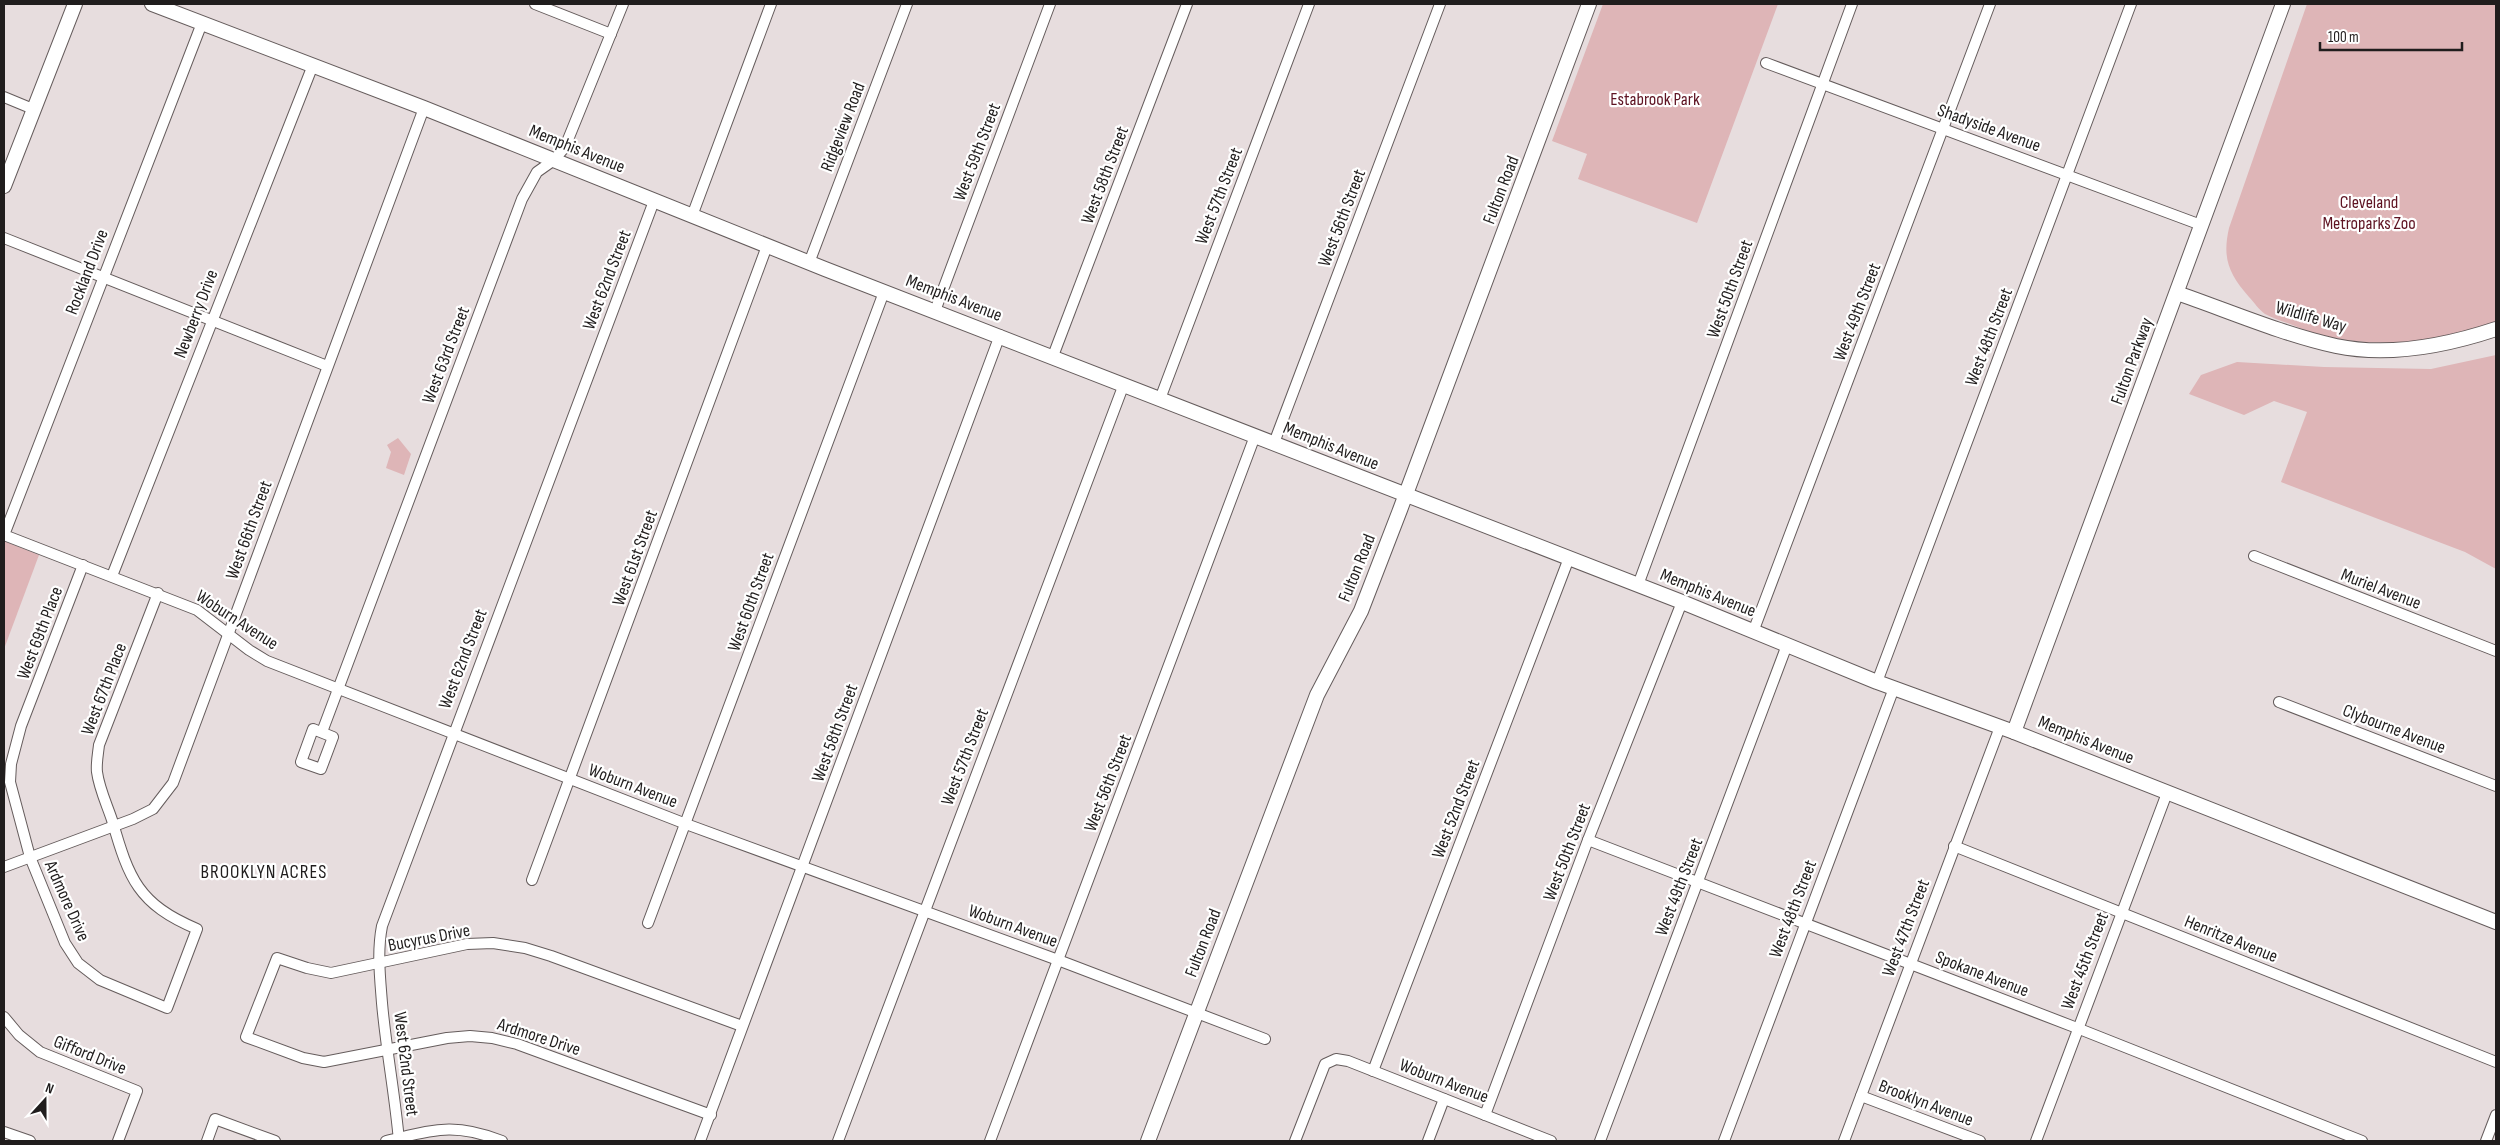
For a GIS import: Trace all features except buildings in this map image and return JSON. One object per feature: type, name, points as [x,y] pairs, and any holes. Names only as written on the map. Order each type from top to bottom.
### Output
[{"type":"main road","points":[[4,186],[75,4]]},
{"type":"main road","name":"Memphis Avenue","points":[[152,4],[424,108],[809,263],[1682,602],[1877,682],[2000,726],[2167,793],[2495,919]]},
{"type":"main road","name":"Fulton Road","points":[[1148,1141],[1317,696],[1361,611],[1406,496],[1589,4]]},
{"type":"main road","name":"Fulton Parkway","points":[[2014,732],[2283,4]]},
{"type":"main road","name":"Wildlife Way","points":[[2177,293],[2290,333],[2337,346],[2374,349],[2432,346],[2496,329]]},
{"type":"street","points":[[535,4],[611,34]]},
{"type":"street","name":"West 63rd Street","points":[[322,732],[522,199],[537,172],[554,160],[565,147],[623,4]]},
{"type":"street","points":[[692,216],[771,4]]},
{"type":"street","name":"Ridgeview Road","points":[[809,263],[907,4]]},
{"type":"street","name":"West 59th Street","points":[[935,311],[1050,4]]},
{"type":"street","name":"West 58th Street","points":[[1052,356],[1186,4]]},
{"type":"street","name":"West 57th Street","points":[[1160,399],[1309,4]]},
{"type":"street","name":"West 56th Street","points":[[1274,443],[1440,4]]},
{"type":"street","name":"West 50th Street","points":[[1638,585],[1852,4]]},
{"type":"street","name":"West 49th Street","points":[[1753,632],[1990,4]]},
{"type":"street","name":"West 48th Street","points":[[1877,682],[2131,4]]},
{"type":"street","name":"Rockland Drive","points":[[4,535],[102,277],[202,23]]},
{"type":"street","name":"Shadyside Avenue","points":[[1766,64],[2068,174],[2200,225]]},
{"type":"street","name":"Newberry Drive","points":[[112,576],[211,319],[313,65]]},
{"type":"street","points":[[4,97],[34,109]]},
{"type":"street","name":"West 66th Street","points":[[4,867],[114,828],[153,808],[164,797],[172,783],[424,108]]},
{"type":"street","name":"West 62nd Street","points":[[399,1140],[387,1051],[379,964],[378,945],[382,926],[452,734],[654,201]]},
{"type":"street","points":[[4,238],[327,366]]},
{"type":"street","name":"West 61st Street","points":[[532,880],[767,246]]},
{"type":"street","name":"West 60th Street","points":[[648,923],[884,292]]},
{"type":"street","name":"West 58th Street","points":[[700,1141],[1000,336]]},
{"type":"street","name":"West 57th Street","points":[[838,1141],[1124,384]]},
{"type":"street","name":"West 56th Street","points":[[990,1141],[1255,436]]},
{"type":"street","name":"Woburn Avenue","points":[[4,535],[158,593],[197,610],[248,650],[267,661],[686,824],[924,910],[1265,1039]]},
{"type":"street","name":"Muriel Avenue","points":[[2254,556],[2496,651]]},
{"type":"street","name":"West 52nd Street","points":[[1373,1070],[1569,558]]},
{"type":"street","name":"West 69th Place","points":[[30,857],[18,818],[10,782],[12,764],[21,726],[83,565]]},
{"type":"street","name":"West 67th Place","points":[[114,828],[97,772],[99,745],[158,593]]},
{"type":"street","name":"West 50th Street","points":[[1485,1115],[1588,840],[1682,602]]},
{"type":"street","name":"West 49th Street","points":[[1600,1141],[1787,645]]},
{"type":"street","name":"West 48th Street","points":[[1724,1141],[1894,688]]},
{"type":"street","name":"Clybourne Avenue","points":[[2280,702],[2496,786]]},
{"type":"street","name":"West 47th Street","points":[[1844,1141],[2000,726]]},
{"type":"street","name":"West 45th Street","points":[[2036,1141],[2167,793]]},
{"type":"street","name":"Ardmore Drive","points":[[30,857],[65,943],[78,963],[100,980],[167,1008],[197,928],[173,918],[156,907],[139,890],[126,867],[114,828]]},
{"type":"street","name":"Spokane Avenue","points":[[1588,840],[2077,1028],[2362,1141]]},
{"type":"street","name":"Henritze Avenue","points":[[1954,846],[2496,1062]]},
{"type":"street","name":"Bucyrus Drive","points":[[260,999],[276,958],[331,973],[467,944],[493,943],[525,948],[742,1026]]},
{"type":"street","name":"Ardmore Drive","points":[[260,999],[246,1037],[303,1058],[324,1062],[447,1038],[470,1036],[492,1038],[518,1044],[711,1115]]},
{"type":"street","name":"Gifford Drive","points":[[4,1016],[19,1035],[40,1052],[137,1091],[118,1141]]},
{"type":"street","name":"Woburn Avenue","points":[[1295,1141],[1325,1064],[1336,1059],[1373,1070],[1551,1141]]},
{"type":"street","name":"Brooklyn Avenue","points":[[1861,1096],[1980,1141]]},
{"type":"street","points":[[1428,1141],[1444,1099]]},
{"type":"street","points":[[2486,1141],[2496,1115]]},
{"type":"street","points":[[207,1141],[214,1119],[275,1141]]},
{"type":"street","points":[[386,1141],[399,1140],[431,1130],[455,1128],[485,1134],[502,1141]]},
{"type":"street","points":[[4,1132],[30,1141]]},
{"type":"green space","name":"Estabrook Park","points":[[1603,4],[1778,4],[1697,223],[1578,179],[1587,154],[1552,141]]},
{"type":"green space","name":"Cleveland Metroparks Zoo","points":[[2307,4],[2496,4],[2496,324],[2445,337],[2419,340],[2366,342],[2340,339],[2315,333],[2265,314],[2236,281],[2227,257],[2226,249],[2229,228]]},
{"type":"green space","points":[[2496,355],[2496,569],[2465,552],[2281,482],[2307,412],[2274,401],[2244,415],[2189,394],[2201,375],[2237,362],[2324,367],[2431,369]]},
{"type":"green space","points":[[398,438],[411,454],[404,475],[386,468],[391,452],[387,445]]},
{"type":"green space","points":[[4,541],[39,555],[4,649]]},
{"type":"district","name":"BROOKLYN ACRES","points":[[264,872]]}]
